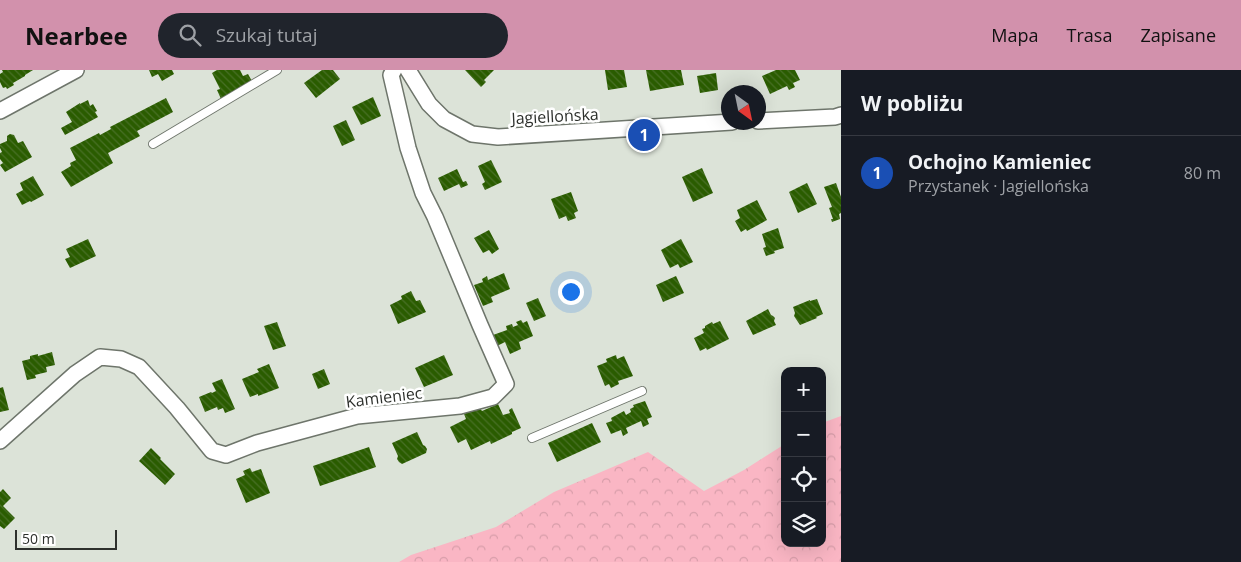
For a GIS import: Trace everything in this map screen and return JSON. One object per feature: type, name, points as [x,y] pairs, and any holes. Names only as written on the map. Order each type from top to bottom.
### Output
[{"type":"street","points":[[0,112],[76,70]]},
{"type":"street","name":"Kamieniec","points":[[0,441],[75,374],[100,357],[121,359],[139,367],[177,408],[212,451],[226,455],[258,443],[357,416],[460,406],[493,397],[506,384],[424,193],[408,148],[392,74],[394,70]]},
{"type":"street","name":"Jagiellońska","points":[[408,70],[429,104],[444,119],[472,134],[498,137],[721,123]]},
{"type":"street","points":[[766,121],[835,117],[841,115]]},
{"type":"lane","points":[[152,144],[277,70]]},
{"type":"lane","points":[[532,438],[642,391]]},
{"type":"green space","points":[[841,416],[841,562],[399,562],[411,555],[496,527],[554,492],[648,452],[704,491],[744,470],[781,447],[781,547],[826,547],[826,422]]},
{"type":"building","points":[[2,70],[33,70],[7,89],[6,87],[3,88],[0,82]]},
{"type":"building","points":[[149,70],[172,70],[174,74],[162,81],[158,74],[152,77]]},
{"type":"building","points":[[217,70],[240,70],[243,76],[248,74],[253,83],[221,99],[217,90],[220,89],[212,73]]},
{"type":"building","points":[[322,70],[333,70],[340,79],[316,98],[304,83]]},
{"type":"building","points":[[465,70],[494,70],[484,80],[486,82],[481,87]]},
{"type":"building","points":[[605,70],[624,70],[627,87],[608,90]]},
{"type":"building","points":[[646,70],[681,70],[684,85],[650,91]]},
{"type":"building","points":[[776,70],[795,70],[800,80],[793,83],[795,87],[789,90],[787,86],[770,94],[762,76]]},
{"type":"building","points":[[716,73],[718,90],[700,93],[697,76]]},
{"type":"building","points":[[373,97],[381,116],[361,125],[352,107]]},
{"type":"building","points":[[166,98],[173,112],[137,131],[140,136],[108,153],[113,163],[71,187],[61,172],[71,166],[70,163],[76,160],[70,148],[99,133],[100,135],[111,129],[110,127]]},
{"type":"building","points":[[88,100],[90,106],[93,104],[98,117],[65,135],[61,128],[72,122],[66,112]]},
{"type":"building","points":[[346,120],[355,140],[342,146],[333,126]]},
{"type":"building","points":[[10,134],[14,135],[18,143],[23,141],[32,157],[5,172],[0,165],[3,163],[0,159],[0,153],[2,152],[0,144],[7,141],[7,136]]},
{"type":"building","points":[[491,160],[502,182],[485,190],[482,184],[485,182],[478,166]]},
{"type":"building","points":[[702,168],[713,193],[693,202],[682,177]]},
{"type":"building","points":[[457,169],[463,182],[466,181],[468,185],[461,188],[459,184],[444,191],[438,178]]},
{"type":"building","points":[[33,176],[44,195],[22,205],[16,194],[23,190],[20,183]]},
{"type":"building","points":[[807,183],[817,204],[798,213],[789,192]]},
{"type":"building","points":[[836,183],[841,197],[841,213],[839,214],[840,219],[832,222],[831,219],[833,219],[829,208],[832,207],[824,187]]},
{"type":"building","points":[[571,192],[578,211],[574,213],[576,218],[568,221],[566,216],[559,219],[551,199]]},
{"type":"building","points":[[757,200],[767,220],[747,231],[746,229],[741,232],[735,221],[740,218],[737,210]]},
{"type":"building","points":[[778,228],[784,248],[766,256],[763,248],[766,247],[762,234]]},
{"type":"building","points":[[489,230],[499,249],[492,254],[489,250],[483,253],[474,238]]},
{"type":"building","points":[[88,239],[96,256],[70,268],[65,259],[70,257],[66,249]]},
{"type":"building","points":[[681,239],[693,262],[680,268],[678,264],[670,268],[661,250]]},
{"type":"building","points":[[504,273],[510,289],[491,297],[493,302],[483,306],[474,285],[483,282],[482,279],[487,276],[488,280]]},
{"type":"building","points":[[676,276],[684,293],[663,302],[656,285]]},
{"type":"building","points":[[411,291],[416,301],[420,300],[426,312],[398,324],[390,305],[402,299],[401,296]]},
{"type":"building","points":[[538,298],[546,316],[534,321],[526,303]]},
{"type":"building","points":[[817,299],[823,314],[800,325],[794,316],[793,307]]},
{"type":"building","points":[[768,309],[775,318],[776,325],[753,335],[746,321]]},
{"type":"building","points":[[521,320],[523,323],[527,321],[533,336],[519,342],[521,349],[510,354],[505,342],[497,346],[493,335],[507,330],[506,326],[512,324],[513,327],[518,325],[516,322]]},
{"type":"building","points":[[720,321],[729,339],[707,350],[706,348],[700,351],[694,338],[704,333],[702,329],[705,326],[712,322],[713,324]]},
{"type":"building","points":[[277,322],[286,346],[273,350],[264,326]]},
{"type":"building","points":[[52,352],[55,365],[46,367],[47,372],[35,375],[36,378],[27,380],[22,361],[30,359],[30,356]]},
{"type":"building","points":[[444,355],[453,375],[424,387],[415,368]]},
{"type":"building","points":[[616,355],[617,359],[624,356],[633,376],[618,381],[619,384],[611,388],[609,384],[605,386],[597,366],[607,362],[606,359]]},
{"type":"building","points":[[269,364],[279,388],[250,397],[242,379],[259,372],[257,369]]},
{"type":"building","points":[[324,369],[330,384],[318,389],[312,374]]},
{"type":"building","points":[[222,379],[235,409],[225,413],[223,408],[218,410],[217,407],[205,412],[199,397],[216,391],[212,383]]},
{"type":"building","points":[[3,387],[9,410],[0,412],[0,388]]},
{"type":"building","points":[[645,401],[652,417],[647,419],[649,424],[643,427],[641,421],[626,428],[628,433],[623,436],[621,430],[611,434],[606,423],[612,421],[611,418],[624,411],[626,415],[631,412],[630,409],[634,407],[633,405]]},
{"type":"building","points":[[498,404],[503,415],[510,413],[509,410],[512,408],[521,428],[491,444],[490,441],[471,450],[466,439],[458,443],[450,427],[466,419],[464,414],[479,407],[482,411]]},
{"type":"building","points":[[592,423],[601,442],[557,462],[548,443]]},
{"type":"building","points":[[417,432],[427,449],[426,453],[402,464],[397,459],[398,456],[392,443]]},
{"type":"building","points":[[369,447],[376,467],[320,486],[313,466]]},
{"type":"building","points":[[151,448],[175,474],[165,485],[139,461]]},
{"type":"building","points":[[250,468],[252,472],[261,469],[270,493],[246,503],[236,479],[245,475],[243,471]]},
{"type":"building","points":[[3,489],[11,498],[3,506],[15,518],[4,529],[0,526],[0,492]]},
{"type":"place","name":"Ochojno Kamieniec","points":[[644,135]]}]
